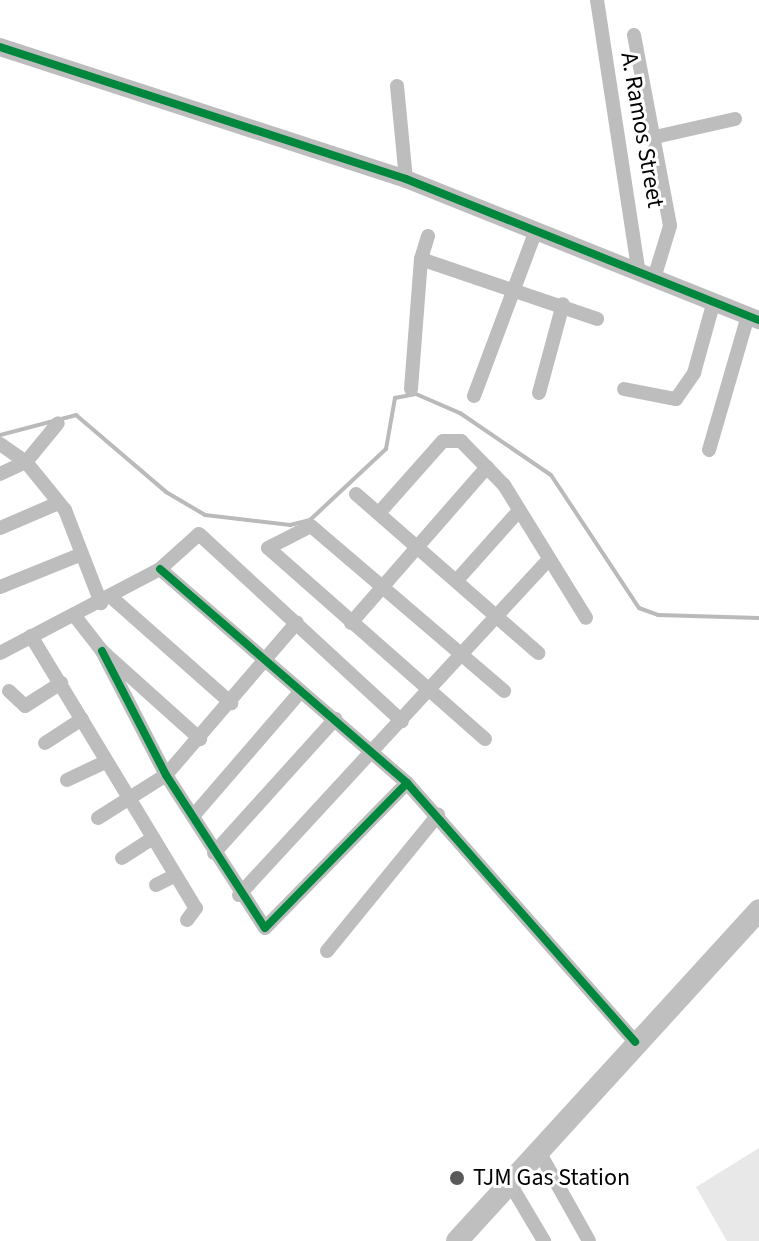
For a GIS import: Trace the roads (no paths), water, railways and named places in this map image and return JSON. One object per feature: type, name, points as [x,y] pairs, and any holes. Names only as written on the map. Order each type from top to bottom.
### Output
[{"type":"main road","points":[[461,1240],[635,1042],[759,910]]},
{"type":"street","name":"A. Ramos Street","points":[[597,0],[647,272]]},
{"type":"street","points":[[634,35],[670,226],[647,272]]},
{"type":"street","points":[[0,47],[406,179],[647,272],[754,318],[709,450]]},
{"type":"street","points":[[397,86],[406,179]]},
{"type":"street","points":[[655,137],[735,119]]},
{"type":"street","points":[[474,396],[536,230]]},
{"type":"street","points":[[411,389],[421,259],[428,236]]},
{"type":"street","points":[[421,259],[513,291],[563,304],[597,319]]},
{"type":"street","points":[[624,389],[676,399],[694,373],[714,301]]},
{"type":"street","points":[[539,393],[563,304]]},
{"type":"street","points":[[0,474],[26,462],[58,423]]},
{"type":"street","points":[[379,513],[443,441],[461,441],[487,467],[586,618]]},
{"type":"street","points":[[0,444],[26,462],[69,517],[77,556],[106,599],[231,703]]},
{"type":"street","points":[[351,623],[487,467]]},
{"type":"street","points":[[356,494],[458,579],[538,653]]},
{"type":"street","points":[[0,528],[56,504]]},
{"type":"street","points":[[458,579],[517,513]]},
{"type":"street","points":[[485,739],[429,693],[268,548],[311,526],[385,584],[504,691]]},
{"type":"street","points":[[2,646],[31,636],[160,569],[199,534],[402,721]]},
{"type":"street","points":[[0,587],[77,556]]},
{"type":"street","points":[[239,895],[370,752],[429,693],[548,560]]},
{"type":"street","points":[[160,569],[407,783],[635,1042]]},
{"type":"street","points":[[74,615],[102,651],[200,739]]},
{"type":"street","points":[[98,818],[166,775],[267,661],[297,622]]},
{"type":"street","points":[[31,636],[196,908],[187,920]]},
{"type":"street","points":[[102,651],[166,775],[194,815],[260,926],[271,927],[407,783]]},
{"type":"street","points":[[9,691],[25,706],[61,683]]},
{"type":"street","points":[[194,815],[300,692]]},
{"type":"street","points":[[45,743],[82,719]]},
{"type":"street","points":[[214,853],[335,719]]},
{"type":"street","points":[[67,780],[105,762]]},
{"type":"street","points":[[327,951],[438,815]]},
{"type":"street","points":[[122,858],[153,838]]},
{"type":"street","points":[[156,885],[174,876]]},
{"type":"street","points":[[538,1150],[589,1241]]},
{"type":"street","points":[[509,1182],[544,1241]]},
{"type":"waterway","points":[[0,435],[76,415],[166,492],[205,515],[290,525],[310,520],[386,449],[395,398],[416,394],[460,413],[551,475],[639,608],[658,615],[759,618]]},
{"type":"place","name":"TJM Gas Station","points":[[457,1178]]}]
